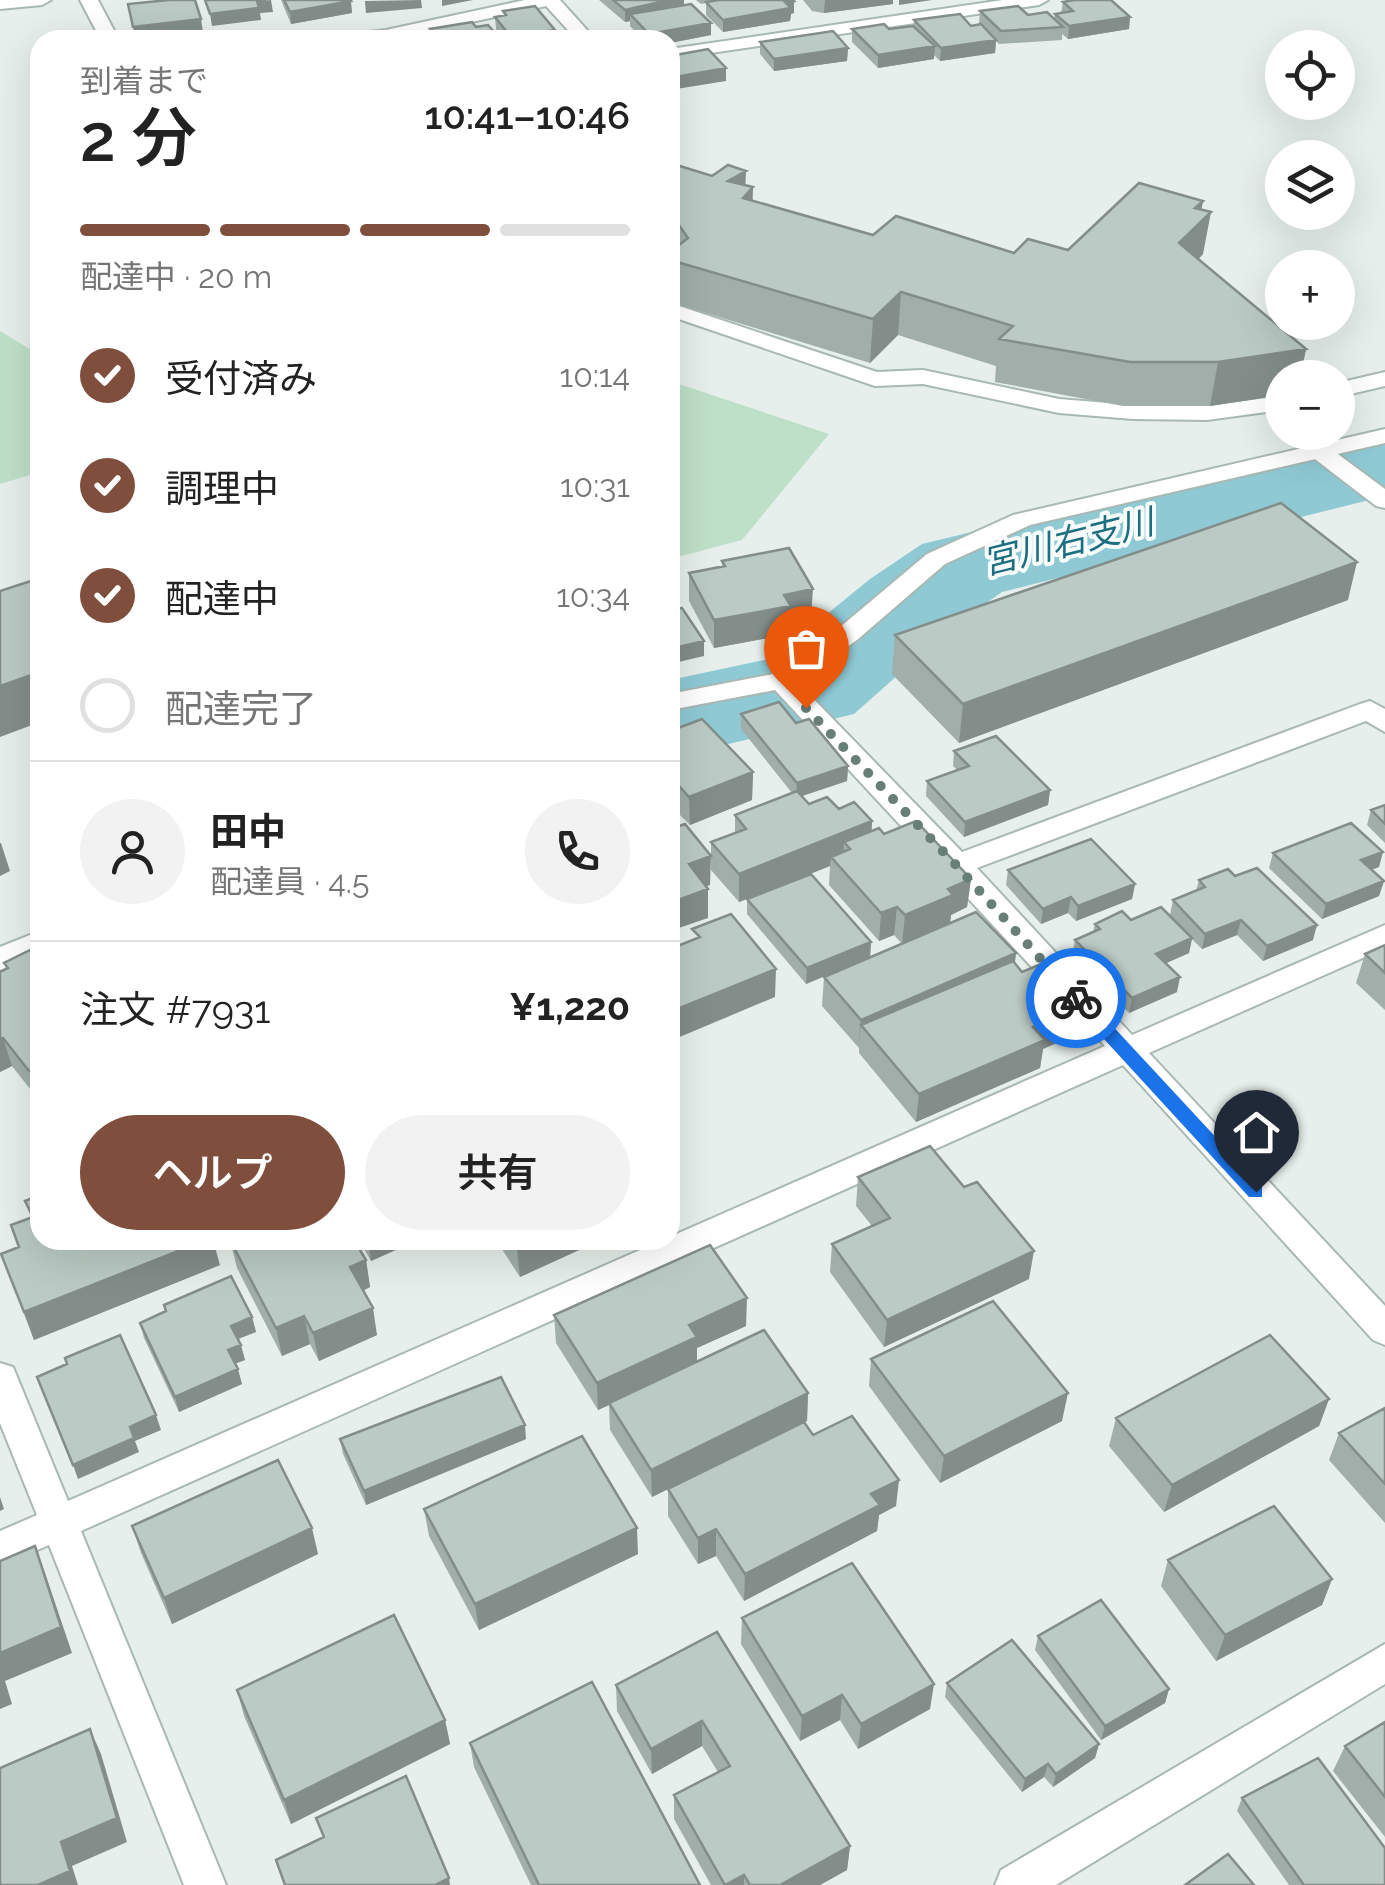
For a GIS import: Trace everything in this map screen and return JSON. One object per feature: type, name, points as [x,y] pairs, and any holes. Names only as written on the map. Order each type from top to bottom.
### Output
[{"type":"street","points":[[0,4],[42,0]]},
{"type":"street","points":[[89,0],[105,30]]},
{"type":"street","points":[[413,30],[550,0],[578,30]]},
{"type":"street","points":[[680,53],[1039,0]]},
{"type":"street","points":[[680,311],[875,379],[923,377],[1059,406],[1133,412],[1208,413],[1265,405]]},
{"type":"street","points":[[1355,386],[1385,379]]},
{"type":"street","points":[[680,701],[791,691],[848,634],[936,559],[982,535],[1022,520],[1326,457],[1385,436]]},
{"type":"street","points":[[1326,457],[1375,494]]},
{"type":"street","points":[[791,691],[1385,1330]]},
{"type":"street","points":[[957,866],[1370,710],[1385,724]]},
{"type":"street","points":[[680,1249],[1385,936]]},
{"type":"street","points":[[0,959],[30,946]]},
{"type":"street","points":[[0,1550],[679,1250]]},
{"type":"street","points":[[0,1378],[205,1885]]},
{"type":"street","points":[[1016,1885],[1385,1662]]},
{"type":"green space","points":[[0,331],[30,349],[30,475],[0,484]]},
{"type":"green space","points":[[680,384],[829,434],[742,540],[680,556]]},
{"type":"building","points":[[195,0],[201,19],[133,27],[128,4]]},
{"type":"building","points":[[205,0],[266,0],[257,1],[259,8],[210,14]]},
{"type":"building","points":[[284,0],[350,0],[351,1],[290,12]]},
{"type":"building","points":[[613,0],[669,0],[625,10]]},
{"type":"building","points":[[1111,0],[1130,17],[1069,26],[1055,14],[1073,11],[1063,2]]},
{"type":"building","points":[[794,1],[785,2],[791,8],[723,20],[706,2]]},
{"type":"building","points":[[691,4],[711,23],[645,30],[630,14]]},
{"type":"building","points":[[535,6],[555,30],[505,30],[495,17],[506,15],[503,11]]},
{"type":"building","points":[[1018,6],[1028,15],[1047,12],[1063,27],[1001,31],[980,11]]},
{"type":"building","points":[[960,14],[971,26],[981,24],[996,40],[941,48],[914,20]]},
{"type":"building","points":[[472,22],[476,27],[488,25],[492,30],[431,30]]},
{"type":"building","points":[[884,24],[889,29],[913,26],[935,46],[878,55],[852,29]]},
{"type":"building","points":[[833,31],[848,48],[774,59],[760,42]]},
{"type":"building","points":[[708,49],[726,68],[680,76],[680,54]]},
{"type":"building","points":[[728,165],[746,171],[728,181],[753,187],[743,198],[873,235],[896,216],[1014,253],[1028,239],[1068,250],[1139,183],[1203,201],[1195,208],[1211,212],[1179,243],[1265,315],[1265,340],[1295,340],[1306,349],[1218,362],[1130,362],[999,339],[1013,326],[901,292],[873,319],[680,263],[680,244],[688,238],[680,226],[680,166],[712,176]]},
{"type":"building","points":[[1281,503],[1357,562],[963,704],[895,635]]},
{"type":"building","points":[[789,548],[813,589],[784,595],[791,606],[714,620],[689,573],[725,566],[722,561]]},
{"type":"building","points":[[30,581],[30,676],[0,686],[0,591]]},
{"type":"building","points":[[680,608],[682,608],[704,641],[680,647]]},
{"type":"building","points":[[779,702],[796,723],[809,719],[848,766],[797,783],[741,714]]},
{"type":"building","points":[[702,719],[753,772],[689,797],[680,787],[680,727]]},
{"type":"building","points":[[996,736],[1050,790],[965,822],[927,781],[969,766],[954,751]]},
{"type":"building","points":[[797,791],[809,804],[827,797],[839,809],[854,802],[872,821],[739,874],[711,842],[746,829],[735,815]]},
{"type":"building","points":[[1385,805],[1385,824],[1371,810]]},
{"type":"building","points":[[916,821],[971,879],[948,889],[953,895],[905,915],[897,907],[881,913],[831,857],[850,849],[844,842],[879,828],[884,834]]},
{"type":"building","points":[[1351,823],[1383,852],[1361,860],[1384,881],[1326,904],[1273,853]]},
{"type":"building","points":[[685,824],[711,856],[689,864],[708,889],[680,899],[680,826]]},
{"type":"building","points":[[1091,839],[1135,884],[1078,906],[1071,897],[1043,909],[1008,870]]},
{"type":"building","points":[[1257,868],[1317,925],[1267,946],[1241,920],[1205,934],[1173,900],[1205,887],[1199,880],[1228,869],[1235,876]]},
{"type":"building","points":[[811,874],[871,942],[807,968],[747,899]]},
{"type":"building","points":[[1161,907],[1192,938],[1156,954],[1180,977],[1132,998],[1075,940],[1100,929],[1095,924],[1122,911],[1131,920]]},
{"type":"building","points":[[976,912],[1016,953],[861,1020],[824,977]]},
{"type":"building","points":[[731,914],[776,969],[680,1008],[680,945],[700,937],[692,929]]},
{"type":"building","points":[[1385,945],[1385,973],[1365,954]]},
{"type":"building","points":[[30,950],[29,1071],[0,1039],[0,972],[8,968],[4,963]]},
{"type":"building","points":[[1013,961],[1022,972],[1046,962],[1086,1004],[1033,1027],[1045,1040],[919,1094],[861,1025]]},
{"type":"building","points":[[930,1146],[964,1187],[977,1182],[1034,1251],[887,1320],[832,1244],[890,1218],[858,1177]]},
{"type":"building","points":[[30,1218],[30,1250],[181,1250],[24,1312],[1,1254],[19,1247],[11,1225]]},
{"type":"building","points":[[710,1245],[747,1298],[689,1325],[697,1337],[597,1383],[554,1315]]},
{"type":"building","points":[[235,1250],[360,1250],[366,1260],[350,1267],[373,1308],[313,1333],[304,1316],[276,1328]]},
{"type":"building","points":[[231,1276],[252,1317],[231,1326],[241,1345],[228,1350],[238,1369],[175,1397],[140,1323],[166,1311],[164,1305]]},
{"type":"building","points":[[993,1301],[1068,1393],[944,1456],[871,1359]]},
{"type":"building","points":[[764,1330],[808,1393],[651,1470],[609,1403]]},
{"type":"building","points":[[120,1335],[156,1415],[130,1427],[134,1438],[73,1465],[37,1377],[67,1364],[65,1358]]},
{"type":"building","points":[[1270,1335],[1329,1399],[1172,1485],[1116,1418]]},
{"type":"building","points":[[501,1377],[525,1425],[364,1491],[340,1439]]},
{"type":"building","points":[[1385,1408],[1385,1484],[1339,1433]]},
{"type":"building","points":[[852,1416],[899,1480],[871,1494],[880,1505],[745,1574],[716,1529],[698,1538],[668,1489],[804,1422],[813,1435]]},
{"type":"building","points":[[582,1436],[637,1528],[475,1604],[424,1509]]},
{"type":"building","points":[[278,1460],[312,1528],[164,1598],[132,1526]]},
{"type":"building","points":[[1274,1506],[1332,1579],[1225,1635],[1168,1560]]},
{"type":"building","points":[[35,1546],[61,1627],[0,1653],[0,1561]]},
{"type":"building","points":[[852,1563],[934,1684],[861,1724],[842,1695],[802,1716],[742,1618]]},
{"type":"building","points":[[1101,1600],[1169,1689],[1105,1726],[1038,1636]]},
{"type":"building","points":[[394,1615],[445,1720],[284,1800],[237,1690]]},
{"type":"building","points":[[717,1632],[850,1846],[780,1885],[750,1885],[744,1875],[725,1885],[674,1795],[730,1766],[702,1721],[651,1749],[616,1685]]},
{"type":"building","points":[[1012,1640],[1099,1744],[1056,1774],[1048,1764],[1025,1779],[947,1683]]},
{"type":"building","points":[[592,1682],[700,1885],[539,1885],[470,1743]]},
{"type":"building","points":[[1385,1722],[1385,1797],[1345,1746]]},
{"type":"building","points":[[90,1729],[117,1818],[61,1842],[70,1871],[38,1885],[0,1885],[0,1768]]},
{"type":"building","points":[[1318,1758],[1385,1848],[1385,1884],[1304,1885],[1242,1798]]},
{"type":"building","points":[[406,1776],[449,1878],[435,1885],[285,1885],[276,1860],[324,1837],[316,1818]]},
{"type":"building","points":[[1228,1854],[1254,1885],[1185,1885]]},
{"type":"waterway","name":"宮川右支川","points":[[680,717],[812,687],[911,603],[962,568],[1385,464]]},
{"type":"way so far","points":[[806,708],[1076,998]]},
{"type":"route","points":[[1076,998],[1256,1192]]}]
